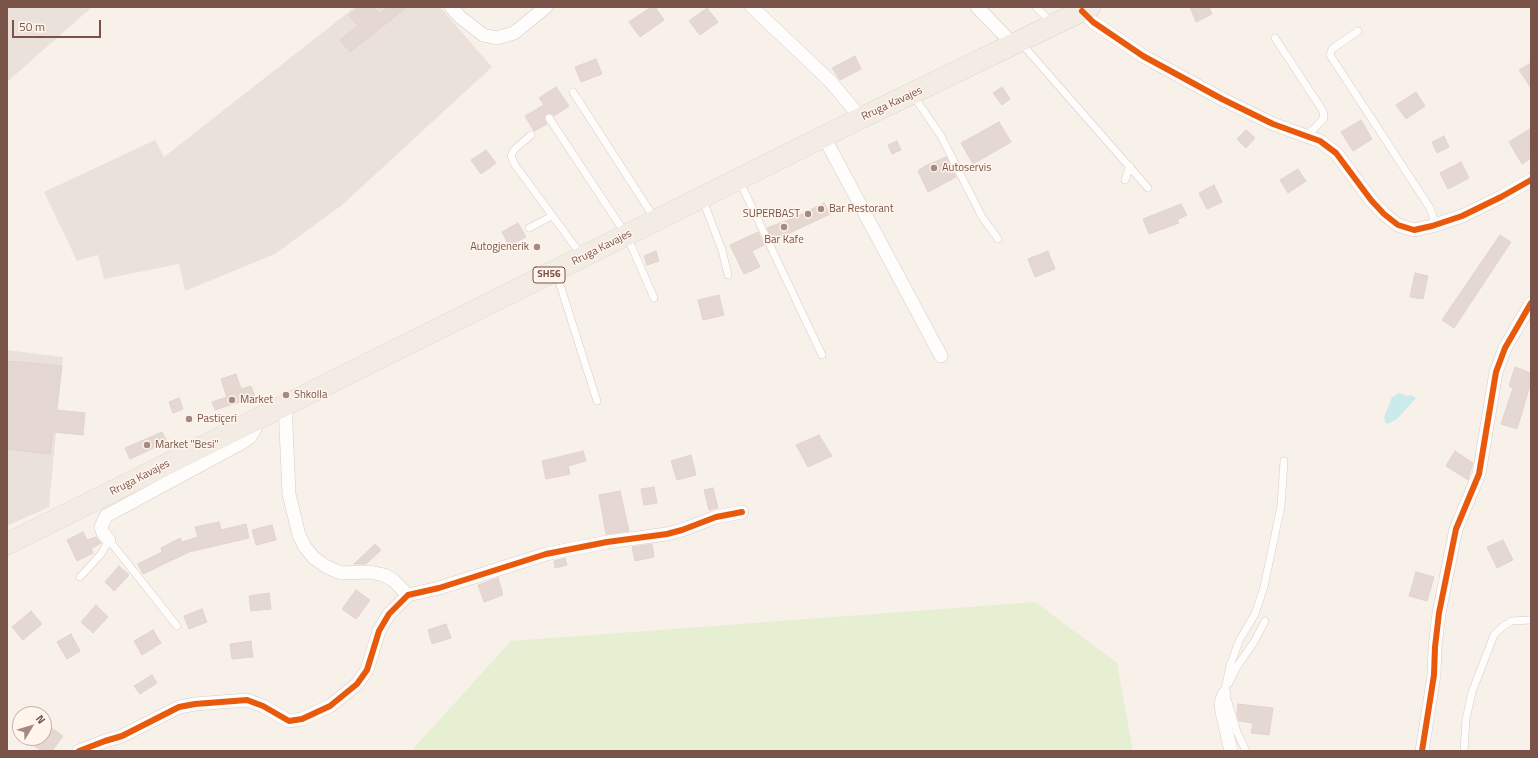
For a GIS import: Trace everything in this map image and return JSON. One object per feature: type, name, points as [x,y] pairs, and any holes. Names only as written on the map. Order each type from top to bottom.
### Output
[{"type":"main road","name":"Rruga Kavajes","points":[[7,544],[556,272],[861,118],[1086,9]]},
{"type":"street","points":[[451,7],[460,17],[483,34],[497,38],[514,33],[546,7]]},
{"type":"street","points":[[752,7],[830,81],[861,118]]},
{"type":"street","points":[[977,7],[1016,43]]},
{"type":"street","points":[[1086,9],[1093,22],[1150,60],[1222,99],[1273,124],[1320,142],[1336,153],[1372,200],[1384,214],[1398,226],[1414,230],[1462,216],[1501,197],[1530,180]]},
{"type":"street","points":[[824,137],[941,356]]},
{"type":"street","points":[[1422,751],[1434,675],[1435,647],[1439,613],[1456,529],[1479,474],[1496,372],[1505,348],[1531,303]]},
{"type":"street","points":[[285,405],[289,494],[299,535],[305,547],[314,558],[326,567],[341,573],[370,572],[384,575],[392,580],[408,595]]},
{"type":"street","points":[[109,540],[103,533],[102,527],[106,516],[243,442],[250,437],[257,419]]},
{"type":"street","points":[[79,751],[122,736],[179,707],[195,704],[248,700],[263,706],[290,721],[302,719],[330,706],[358,684],[367,670],[379,631],[388,614],[408,595],[439,588],[546,554],[607,542],[667,534],[716,517],[742,512]]},
{"type":"street","points":[[1224,694],[1221,703],[1222,712],[1231,751]]},
{"type":"lane","points":[[1036,7],[1054,25]]},
{"type":"lane","points":[[1358,31],[1332,49],[1330,55],[1430,208],[1434,219],[1432,226]]},
{"type":"lane","points":[[1275,38],[1322,111],[1324,118],[1307,136]]},
{"type":"lane","points":[[1016,43],[1130,166],[1148,188]]},
{"type":"lane","points":[[574,92],[656,221]]},
{"type":"lane","points":[[912,94],[941,136],[982,217],[998,239]]},
{"type":"lane","points":[[549,118],[627,236],[654,298]]},
{"type":"lane","points":[[531,135],[514,150],[511,156],[515,165],[584,258]]},
{"type":"lane","points":[[1125,180],[1130,166]]},
{"type":"lane","points":[[739,179],[822,355]]},
{"type":"lane","points":[[702,198],[722,250],[728,275]]},
{"type":"lane","points":[[529,228],[552,216]]},
{"type":"lane","points":[[556,272],[597,401]]},
{"type":"lane","points":[[1246,751],[1237,732],[1224,694],[1230,666],[1239,641],[1255,614],[1264,587],[1281,506],[1284,461]]},
{"type":"lane","points":[[80,577],[101,554],[109,540],[177,626]]},
{"type":"lane","points":[[1464,751],[1466,719],[1472,692],[1494,635],[1511,621],[1531,620]]},
{"type":"lane","points":[[1224,694],[1236,668],[1254,642],[1265,621]]},
{"type":"shaded area","points":[[7,7],[92,7],[7,82]]},
{"type":"shaded area","points":[[355,7],[440,7],[492,67],[342,205],[275,254],[185,291],[179,264],[104,279],[98,255],[77,261],[44,192],[155,140],[164,157]]},
{"type":"shaded area","points":[[7,350],[63,357],[49,507],[7,526]]},
{"type":"green space","points":[[1035,602],[1117,663],[1133,751],[411,751],[511,641]]},
{"type":"water","points":[[1399,393],[1408,396],[1411,395],[1416,398],[1397,419],[1388,424],[1385,422],[1384,417],[1392,397]]},
{"type":"building","points":[[360,7],[373,7],[379,14],[388,7],[407,7],[350,52],[340,40],[358,26],[349,15]]},
{"type":"building","points":[[651,7],[655,7],[664,20],[640,37],[629,22]]},
{"type":"building","points":[[1190,7],[1209,7],[1212,14],[1196,22]]},
{"type":"building","points":[[707,8],[718,22],[700,35],[689,21]]},
{"type":"building","points":[[855,56],[861,69],[840,80],[832,68]]},
{"type":"building","points":[[596,59],[602,74],[581,82],[575,67]]},
{"type":"building","points":[[1531,63],[1531,88],[1519,70]]},
{"type":"building","points":[[556,87],[569,106],[554,116],[551,113],[546,114],[544,119],[547,124],[534,131],[525,116],[544,105],[539,98]]},
{"type":"building","points":[[1002,87],[1010,99],[1002,105],[993,93]]},
{"type":"building","points":[[1416,92],[1425,106],[1406,119],[1396,105]]},
{"type":"building","points":[[1361,120],[1372,139],[1353,151],[1341,132]]},
{"type":"building","points":[[999,122],[1011,142],[973,164],[961,143]]},
{"type":"building","points":[[1531,128],[1531,158],[1522,164],[1509,142]]},
{"type":"building","points":[[1246,130],[1255,138],[1246,148],[1237,139]]},
{"type":"building","points":[[1444,136],[1449,147],[1437,153],[1432,142]]},
{"type":"building","points":[[897,141],[901,150],[892,154],[888,145]]},
{"type":"building","points":[[486,150],[496,163],[481,174],[471,160]]},
{"type":"building","points":[[946,157],[956,177],[928,192],[918,171],[925,166]]},
{"type":"building","points":[[1461,162],[1469,178],[1448,189],[1440,173]]},
{"type":"building","points":[[1298,169],[1306,181],[1288,193],[1280,180]]},
{"type":"building","points":[[1214,185],[1222,202],[1207,209],[1199,193]]},
{"type":"building","points":[[824,203],[830,214],[773,241],[767,228],[796,217]]},
{"type":"building","points":[[1181,204],[1187,215],[1177,220],[1179,223],[1149,234],[1143,219]]},
{"type":"building","points":[[518,223],[526,237],[509,246],[502,232]]},
{"type":"building","points":[[758,232],[764,245],[752,251],[760,267],[744,274],[730,245]]},
{"type":"building","points":[[1500,235],[1511,242],[1454,328],[1442,320]]},
{"type":"building","points":[[656,251],[659,261],[647,265],[644,256]]},
{"type":"building","points":[[1048,251],[1055,269],[1035,277],[1028,259]]},
{"type":"building","points":[[1415,273],[1428,276],[1423,299],[1410,297]]},
{"type":"building","points":[[719,295],[724,315],[703,320],[698,300]]},
{"type":"building","points":[[7,361],[62,366],[56,410],[85,413],[83,435],[53,432],[50,454],[7,449]]},
{"type":"building","points":[[1515,367],[1531,373],[1531,382],[1517,429],[1501,424],[1513,388],[1509,386]]},
{"type":"building","points":[[236,374],[241,389],[251,386],[255,397],[215,410],[212,402],[227,397],[221,379]]},
{"type":"building","points":[[179,398],[183,409],[173,413],[169,402]]},
{"type":"building","points":[[162,432],[167,442],[130,459],[125,448]]},
{"type":"building","points":[[819,435],[832,456],[808,467],[796,445]]},
{"type":"building","points":[[583,451],[586,461],[568,466],[570,474],[546,479],[542,461]]},
{"type":"building","points":[[1455,451],[1473,463],[1468,480],[1446,466]]},
{"type":"building","points":[[691,455],[696,475],[677,480],[671,461]]},
{"type":"building","points":[[654,487],[657,503],[644,505],[641,489]]},
{"type":"building","points":[[713,488],[718,508],[709,510],[704,490]]},
{"type":"building","points":[[620,491],[629,531],[606,534],[599,495]]},
{"type":"building","points":[[219,522],[221,530],[246,524],[249,538],[189,552],[143,574],[138,564],[162,552],[161,548],[180,538],[182,542],[198,537],[195,527]]},
{"type":"building","points":[[272,525],[276,540],[256,545],[252,530]]},
{"type":"building","points":[[83,532],[87,540],[96,537],[101,543],[91,549],[93,553],[77,561],[67,540]]},
{"type":"building","points":[[1503,540],[1513,560],[1497,568],[1487,547]]},
{"type":"building","points":[[375,544],[381,550],[366,564],[354,564]]},
{"type":"building","points":[[652,544],[654,557],[635,561],[632,547]]},
{"type":"building","points":[[565,558],[567,565],[555,568],[554,561]]},
{"type":"building","points":[[119,566],[129,575],[114,591],[105,582]]},
{"type":"building","points":[[1416,572],[1434,577],[1427,601],[1409,596]]},
{"type":"building","points":[[498,578],[503,595],[484,602],[478,585]]},
{"type":"building","points":[[356,590],[370,600],[356,619],[342,609]]},
{"type":"building","points":[[269,593],[271,609],[251,611],[249,596]]},
{"type":"building","points":[[96,605],[108,617],[93,633],[81,622]]},
{"type":"building","points":[[202,609],[207,622],[189,629],[184,616]]},
{"type":"building","points":[[31,611],[42,624],[23,640],[12,627]]},
{"type":"building","points":[[446,624],[451,638],[432,644],[428,630]]},
{"type":"building","points":[[153,630],[161,643],[142,655],[134,641]]},
{"type":"building","points":[[71,634],[80,651],[67,659],[57,642]]},
{"type":"building","points":[[251,641],[253,657],[232,659],[230,644]]},
{"type":"building","points":[[152,675],[157,683],[140,694],[134,686]]},
{"type":"building","points":[[1238,704],[1273,708],[1269,735],[1251,733],[1253,723],[1239,721],[1237,714]]},
{"type":"building","points":[[52,728],[63,736],[52,751],[42,751],[34,746],[52,746]]},
{"type":"cycle path","points":[[1082,11],[1093,22],[1143,56],[1222,99],[1273,124],[1320,141],[1336,153],[1371,200],[1384,214],[1398,225],[1414,230],[1462,216],[1531,180]]},
{"type":"cycle path","points":[[1422,751],[1434,675],[1435,647],[1439,613],[1456,529],[1479,474],[1496,372],[1505,348],[1531,303]]},
{"type":"cycle path","points":[[79,751],[122,736],[179,707],[195,704],[247,700],[263,706],[289,721],[302,719],[330,706],[357,684],[367,670],[379,631],[389,614],[408,595],[439,588],[546,554],[607,542],[667,534],[716,517],[742,512]]},
{"type":"place","name":"Autoservis","points":[[934,168]]},
{"type":"place","name":"Bar Restorant","points":[[821,209]]},
{"type":"place","name":"SUPERBAST","points":[[808,214]]},
{"type":"place","name":"Bar Kafe","points":[[784,227]]},
{"type":"place","name":"Autogjenerik","points":[[537,247]]},
{"type":"place","name":"Shkolla","points":[[286,395]]},
{"type":"place","name":"Market","points":[[232,400]]},
{"type":"place","name":"Pastiçeri","points":[[189,419]]},
{"type":"place","name":"Market \"Besi\"","points":[[147,445]]}]
